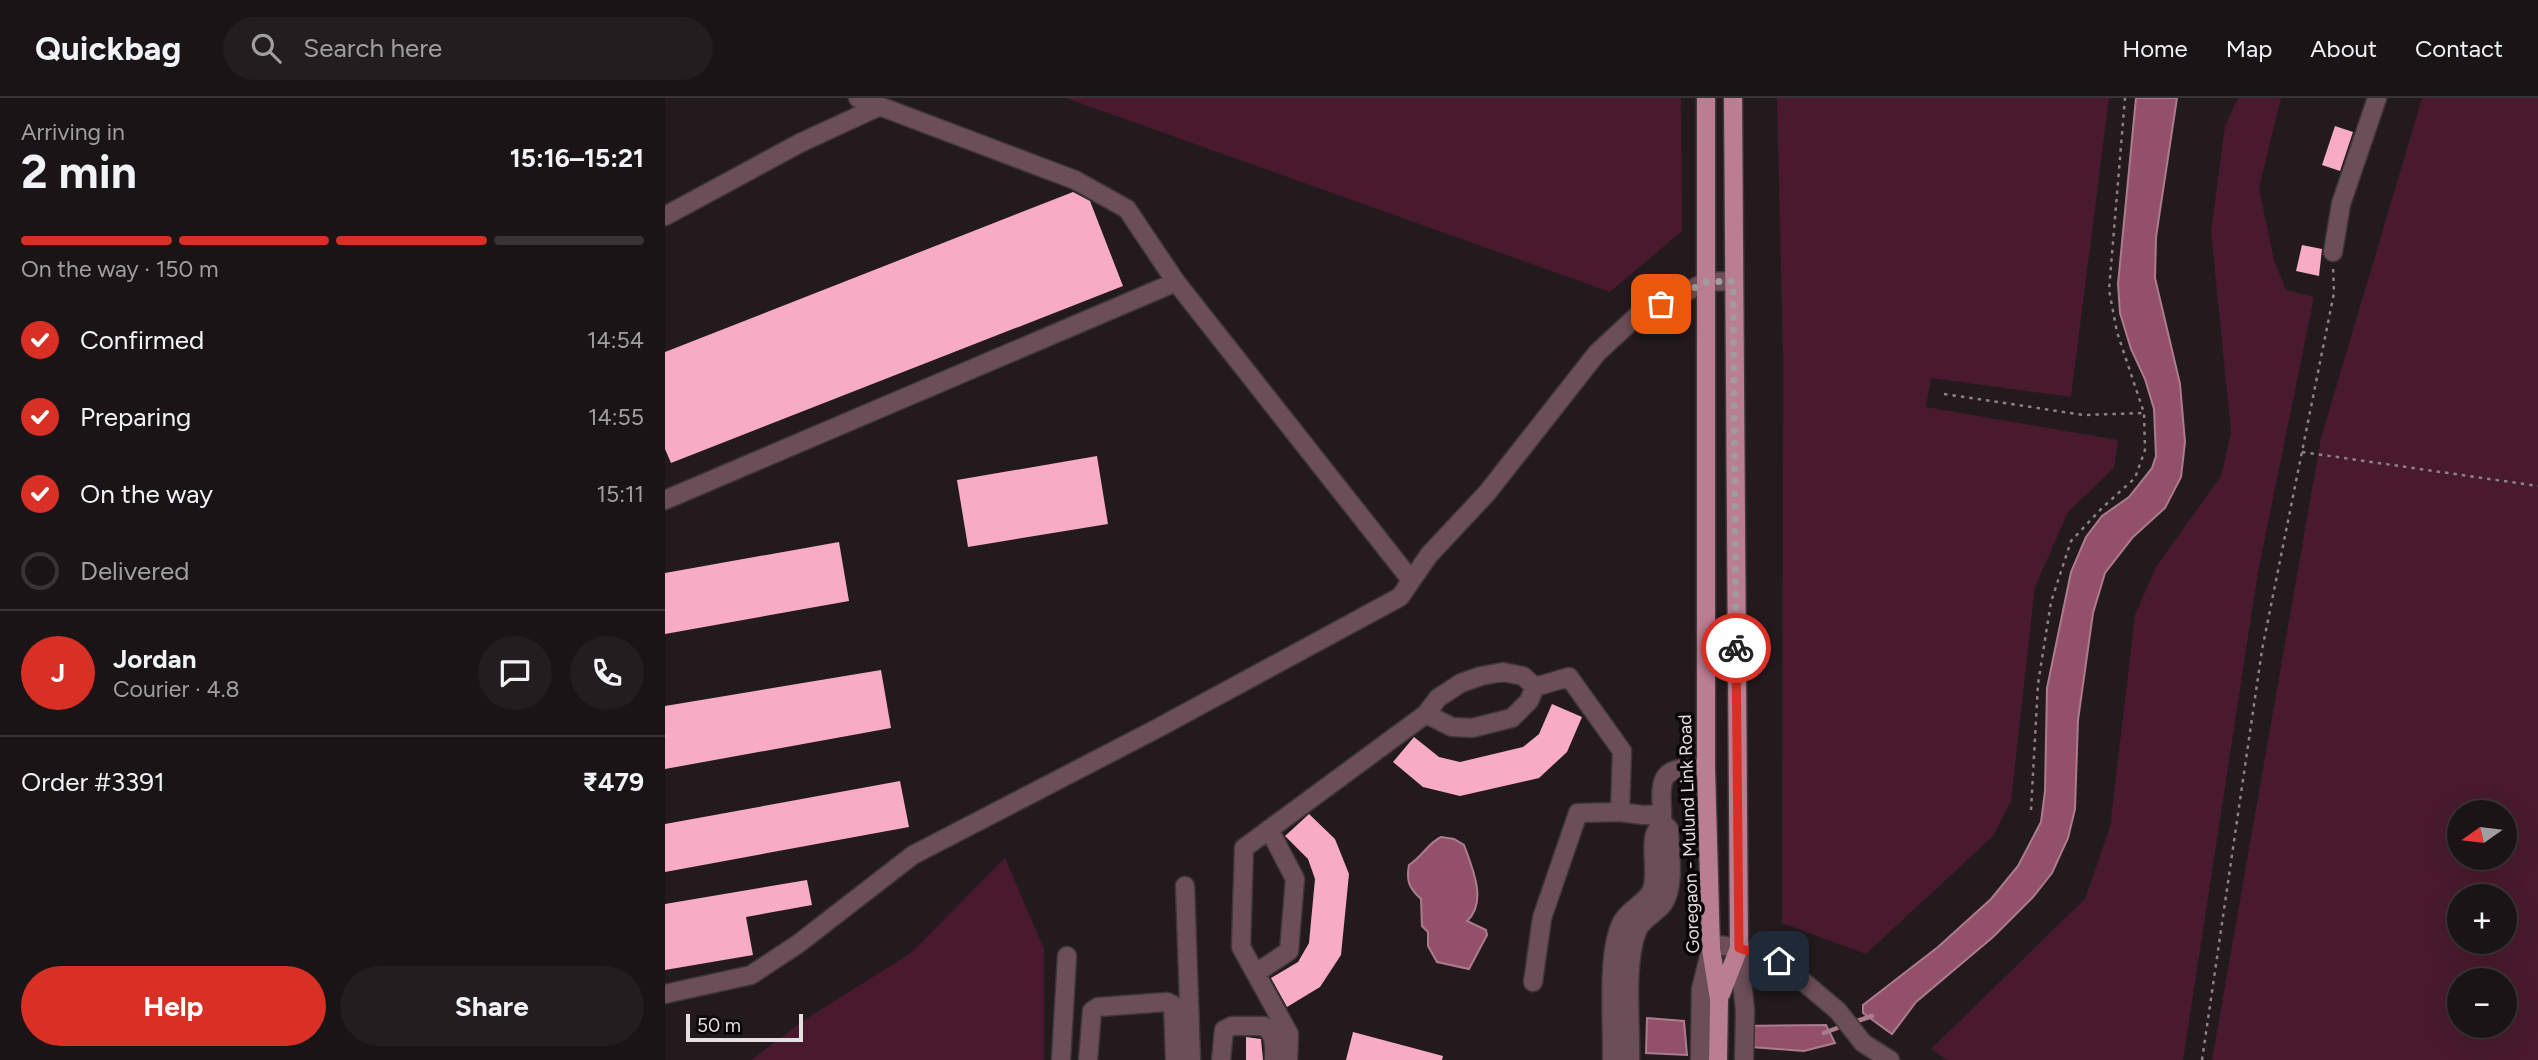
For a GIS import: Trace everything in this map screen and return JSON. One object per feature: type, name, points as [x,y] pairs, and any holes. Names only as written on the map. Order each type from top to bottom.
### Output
[{"type":"main road","name":"Goregaon - Mulund Link Road","points":[[1706,98],[1706,768],[1711,947],[1719,1005]]},
{"type":"main road","points":[[1718,1060],[1719,1005],[1739,948],[1733,98]]},
{"type":"street","points":[[858,98],[1075,180],[1127,209],[1176,282],[1412,580]]},
{"type":"street","points":[[2333,252],[2341,204],[2377,98]]},
{"type":"street","points":[[665,216],[800,143],[880,106]]},
{"type":"street","points":[[665,995],[751,975],[798,944],[913,855],[1145,735],[1400,597],[1429,555],[1486,493],[1597,353],[1638,315],[1706,282],[1733,281]]},
{"type":"street","points":[[665,500],[1176,282]]},
{"type":"street","points":[[1288,1060],[1289,1034],[1241,947],[1244,848],[1426,714],[1438,698],[1461,683],[1503,672],[1523,676],[1535,687]]},
{"type":"street","points":[[1535,687],[1569,677],[1622,751],[1624,812]]},
{"type":"street","points":[[1426,714],[1452,727],[1472,728],[1512,718],[1529,701],[1535,687]]},
{"type":"street","points":[[1612,1060],[1623,957],[1630,925],[1628,912],[1657,899],[1653,887],[1661,848],[1656,829],[1662,813],[1663,781],[1667,774],[1674,770],[1706,768]]},
{"type":"street","points":[[1533,982],[1542,918],[1578,813],[1624,812],[1643,804],[1662,813]]},
{"type":"street","points":[[1256,973],[1289,951],[1295,879],[1269,830]]},
{"type":"street","points":[[1175,1060],[1182,1027],[1185,886]]},
{"type":"street","points":[[1700,1059],[1701,989],[1711,947],[1739,948],[1779,961],[1838,1011],[1863,1043],[1890,1060]]},
{"type":"street","points":[[1739,948],[1745,1011],[1744,1060]]},
{"type":"street","points":[[1061,1060],[1067,957]]},
{"type":"street","points":[[1623,957],[1630,1060]]},
{"type":"street","points":[[1088,1060],[1092,1011],[1098,1007],[1167,1002],[1173,1005],[1191,1060]]},
{"type":"street","points":[[1221,1060],[1223,1032],[1232,1026],[1264,1026],[1272,1034],[1273,1060]]},
{"type":"path","points":[[2031,810],[2038,684],[2051,602],[2071,541],[2135,478],[2145,450],[2144,413],[2116,332],[2109,290],[2125,98]]},
{"type":"path","points":[[2202,1060],[2262,650],[2334,293],[2333,252]]},
{"type":"path","points":[[1944,394],[2084,415],[2144,413]]},
{"type":"path","points":[[2301,452],[2538,486]]},
{"type":"shaded area","points":[[1066,98],[1681,98],[1682,231],[1610,292]]},
{"type":"shaded area","points":[[1777,98],[2109,98],[2071,397],[1931,378],[1926,407],[2118,440],[2114,468],[2068,512],[2035,587],[2011,801],[1993,836],[1866,954],[1782,923],[1783,357]]},
{"type":"shaded area","points":[[2136,98],[2177,98],[2156,237],[2155,278],[2180,384],[2185,442],[2181,477],[2165,508],[2133,537],[2105,573],[2093,613],[2078,720],[2075,809],[2068,838],[2052,873],[2033,897],[1993,937],[1916,1002],[1892,1034],[1863,1013],[1863,1005],[1938,947],[1991,899],[2018,866],[2041,822],[2045,791],[2047,688],[2071,572],[2086,537],[2102,516],[2129,497],[2152,468],[2156,456],[2154,409],[2120,313],[2118,284]]},
{"type":"shaded area","points":[[2238,98],[2281,98],[2259,188],[2274,260],[2286,290],[2314,297],[2258,572],[2183,1060],[1947,1060],[1931,1049],[2085,899],[2110,827],[2135,615],[2156,567],[2221,476],[2231,432],[2211,232],[2225,126]]},
{"type":"shaded area","points":[[2422,98],[2538,98],[2538,1060],[2212,1060],[2321,438]]},
{"type":"shaded area","points":[[1441,837],[1454,839],[1464,845],[1471,863],[1477,894],[1477,904],[1467,921],[1486,930],[1487,935],[1469,969],[1437,962],[1428,946],[1428,932],[1422,926],[1421,899],[1408,880],[1409,865]]},
{"type":"shaded area","points":[[1005,858],[1044,949],[1044,1060],[751,1060],[806,1019],[911,953]]},
{"type":"shaded area","points":[[1647,1018],[1684,1021],[1687,1055],[1646,1053]]},
{"type":"shaded area","points":[[1826,1025],[1835,1043],[1804,1051],[1739,1046],[1740,1026]]},
{"type":"building","points":[[2335,126],[2353,132],[2340,171],[2322,165]]},
{"type":"building","points":[[1073,192],[1090,201],[1123,286],[671,463],[665,449],[665,352]]},
{"type":"building","points":[[2302,245],[2322,249],[2319,276],[2296,271]]},
{"type":"building","points":[[1097,456],[1108,524],[968,547],[957,480]]},
{"type":"building","points":[[839,542],[849,601],[665,634],[665,573]]},
{"type":"building","points":[[881,670],[891,728],[665,769],[665,706]]},
{"type":"building","points":[[1552,704],[1582,717],[1567,752],[1539,778],[1460,796],[1423,787],[1393,762],[1414,737],[1439,757],[1460,762],[1523,747],[1539,734]]},
{"type":"building","points":[[900,781],[909,827],[665,872],[665,824]]},
{"type":"building","points":[[1309,814],[1335,839],[1349,874],[1341,955],[1320,987],[1287,1007],[1271,978],[1298,962],[1309,943],[1315,879],[1308,859],[1285,836]]},
{"type":"building","points":[[807,880],[812,905],[746,917],[753,955],[665,970],[665,904]]},
{"type":"building","points":[[1353,1032],[1443,1056],[1442,1060],[1346,1060]]},
{"type":"building","points":[[1246,1037],[1261,1039],[1263,1060],[1246,1060]]},
{"type":"waterway","points":[[1854,1022],[1872,1016]]},
{"type":"waterway","points":[[1824,1033],[1845,1025]]},
{"type":"way so far","points":[[1661,304],[1706,282],[1733,281],[1736,648]]},
{"type":"route","points":[[1736,648],[1739,948],[1779,961]]}]
